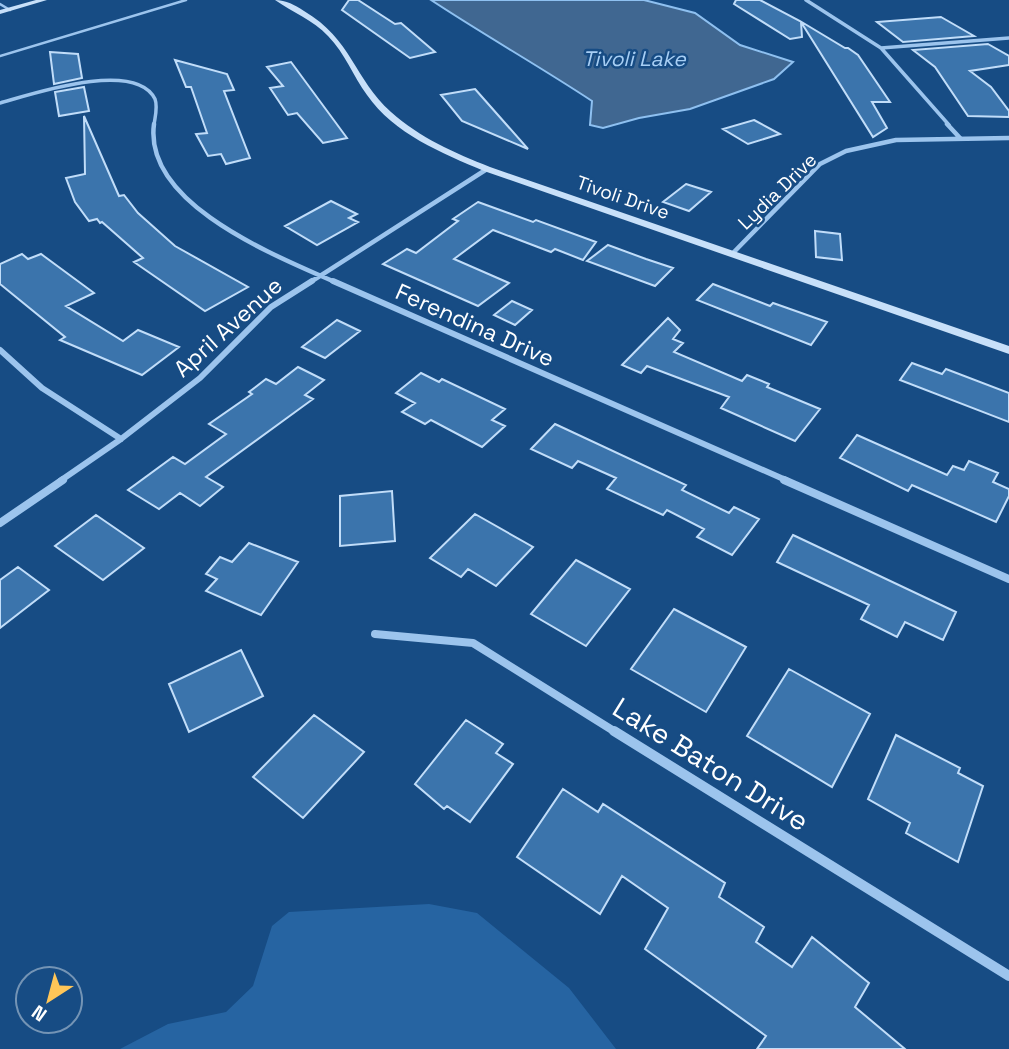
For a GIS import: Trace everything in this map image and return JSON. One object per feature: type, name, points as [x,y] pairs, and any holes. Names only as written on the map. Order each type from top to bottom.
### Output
[{"type":"street","points":[[0,12],[44,0]]},
{"type":"street","name":"Tivoli Drive","points":[[278,0],[318,23],[336,40],[374,101],[399,125],[435,148],[487,169],[1009,349]]},
{"type":"street","points":[[806,0],[881,48],[960,138]]},
{"type":"street","points":[[881,48],[1009,38]]},
{"type":"street","name":"Ferendina Drive","points":[[0,103],[91,81],[128,82],[144,87],[153,93],[156,101],[153,134],[161,163],[177,187],[213,220],[259,248],[1009,579]]},
{"type":"street","name":"Lydia Drive","points":[[733,254],[820,164],[865,145],[919,138],[1009,138]]},
{"type":"street","name":"April Avenue","points":[[0,523],[121,439],[200,378],[271,306],[487,169]]},
{"type":"street","points":[[0,350],[55,399],[121,439]]},
{"type":"street","name":"Lake Baton Drive","points":[[375,634],[473,643],[1009,976]]},
{"type":"lane","points":[[0,56],[105,27],[186,0]]},
{"type":"lane","points":[[0,4],[9,9]]},
{"type":"shaded area","points":[[429,904],[477,913],[569,988],[616,1049],[120,1049],[168,1024],[226,1012],[253,986],[272,926],[289,912]]},
{"type":"water","name":"Tivoli Lake","points":[[431,0],[644,0],[695,13],[740,45],[793,62],[774,79],[690,109],[603,128],[590,125],[592,101]]},
{"type":"building","points":[[349,0],[358,0],[395,24],[401,23],[435,52],[410,58],[342,10]]},
{"type":"building","points":[[736,0],[760,0],[800,21],[858,55],[890,102],[872,102],[887,128],[873,137],[801,22],[802,37],[790,39],[734,4]]},
{"type":"building","points":[[941,17],[974,36],[903,42],[877,22]]},
{"type":"building","points":[[988,44],[1009,56],[1009,65],[970,71],[991,87],[1009,111],[1009,117],[968,116],[935,67],[913,50]]},
{"type":"building","points":[[50,52],[78,54],[82,78],[54,84]]},
{"type":"building","points":[[175,60],[227,74],[234,90],[224,91],[250,158],[226,164],[221,154],[208,156],[196,134],[207,133],[191,87],[186,87]]},
{"type":"building","points":[[291,62],[347,138],[323,143],[297,113],[288,115],[270,88],[283,86],[267,67]]},
{"type":"building","points":[[84,87],[89,111],[59,116],[55,92]]},
{"type":"building","points":[[475,89],[528,149],[462,121],[441,95]]},
{"type":"building","points":[[84,116],[119,196],[124,195],[138,213],[175,246],[248,287],[205,311],[134,262],[143,258],[102,222],[97,219],[89,221],[75,202],[66,178],[85,174]]},
{"type":"building","points":[[754,120],[780,134],[748,144],[723,129]]},
{"type":"building","points":[[686,184],[711,192],[689,211],[663,202]]},
{"type":"building","points":[[331,201],[357,214],[349,218],[358,222],[317,245],[285,226]]},
{"type":"building","points":[[478,202],[596,242],[583,260],[555,249],[551,252],[493,230],[454,259],[509,283],[478,306],[383,264],[407,249],[416,253],[458,221],[453,219]]},
{"type":"building","points":[[815,231],[840,234],[842,260],[816,257]]},
{"type":"building","points":[[608,245],[673,268],[655,286],[587,261]]},
{"type":"building","points":[[22,254],[28,259],[41,254],[94,293],[66,306],[123,341],[138,330],[179,347],[142,375],[60,340],[65,337],[0,284],[0,264]]},
{"type":"building","points":[[713,284],[770,306],[773,303],[827,322],[811,345],[697,300]]},
{"type":"building","points":[[512,301],[532,310],[515,325],[494,315]]},
{"type":"building","points":[[668,318],[680,330],[673,339],[683,343],[674,352],[742,381],[747,375],[769,384],[767,387],[820,409],[795,441],[721,408],[729,397],[647,366],[641,373],[622,365]]},
{"type":"building","points":[[337,320],[360,331],[325,358],[302,347]]},
{"type":"building","points":[[912,363],[942,374],[946,369],[1009,393],[1009,422],[900,380]]},
{"type":"building","points":[[298,367],[324,380],[305,395],[313,399],[206,477],[223,487],[200,506],[180,493],[159,509],[128,490],[173,457],[185,464],[226,434],[209,424],[252,394],[249,392],[266,379],[276,384]]},
{"type":"building","points":[[421,373],[439,382],[442,379],[505,409],[492,420],[505,426],[482,447],[431,420],[425,424],[402,412],[415,403],[396,393]]},
{"type":"building","points":[[555,424],[686,485],[682,490],[729,513],[734,507],[759,519],[732,555],[697,537],[704,529],[667,510],[663,515],[607,489],[616,478],[578,461],[572,468],[531,449]]},
{"type":"building","points":[[857,435],[947,475],[953,466],[964,470],[969,461],[998,473],[993,482],[1009,489],[1009,496],[996,522],[912,485],[908,491],[840,458]]},
{"type":"building","points":[[392,491],[395,541],[340,546],[340,496]]},
{"type":"building","points":[[475,514],[533,547],[496,586],[468,569],[461,577],[430,558]]},
{"type":"building","points":[[96,515],[144,548],[103,580],[55,546]]},
{"type":"building","points":[[793,535],[956,612],[943,640],[905,622],[897,637],[861,619],[869,605],[777,562]]},
{"type":"building","points":[[249,543],[298,562],[261,615],[206,591],[217,579],[206,574],[220,557],[232,562]]},
{"type":"building","points":[[576,560],[630,589],[586,646],[531,614]]},
{"type":"building","points":[[18,567],[49,590],[0,628],[0,580]]},
{"type":"building","points":[[674,609],[746,647],[706,712],[631,669]]},
{"type":"building","points":[[241,650],[263,696],[189,732],[169,684]]},
{"type":"building","points":[[789,669],[870,714],[832,787],[747,736]]},
{"type":"building","points":[[314,715],[364,752],[303,818],[253,777]]},
{"type":"building","points":[[466,720],[503,744],[496,753],[513,764],[470,822],[447,806],[444,809],[415,784]]},
{"type":"building","points":[[896,735],[960,768],[958,773],[983,786],[958,862],[906,833],[910,823],[868,799]]},
{"type":"building","points":[[563,789],[598,812],[603,804],[725,883],[719,897],[764,927],[756,942],[792,967],[812,937],[869,983],[855,1007],[905,1049],[757,1049],[766,1036],[645,949],[668,908],[622,876],[600,914],[517,857]]}]
